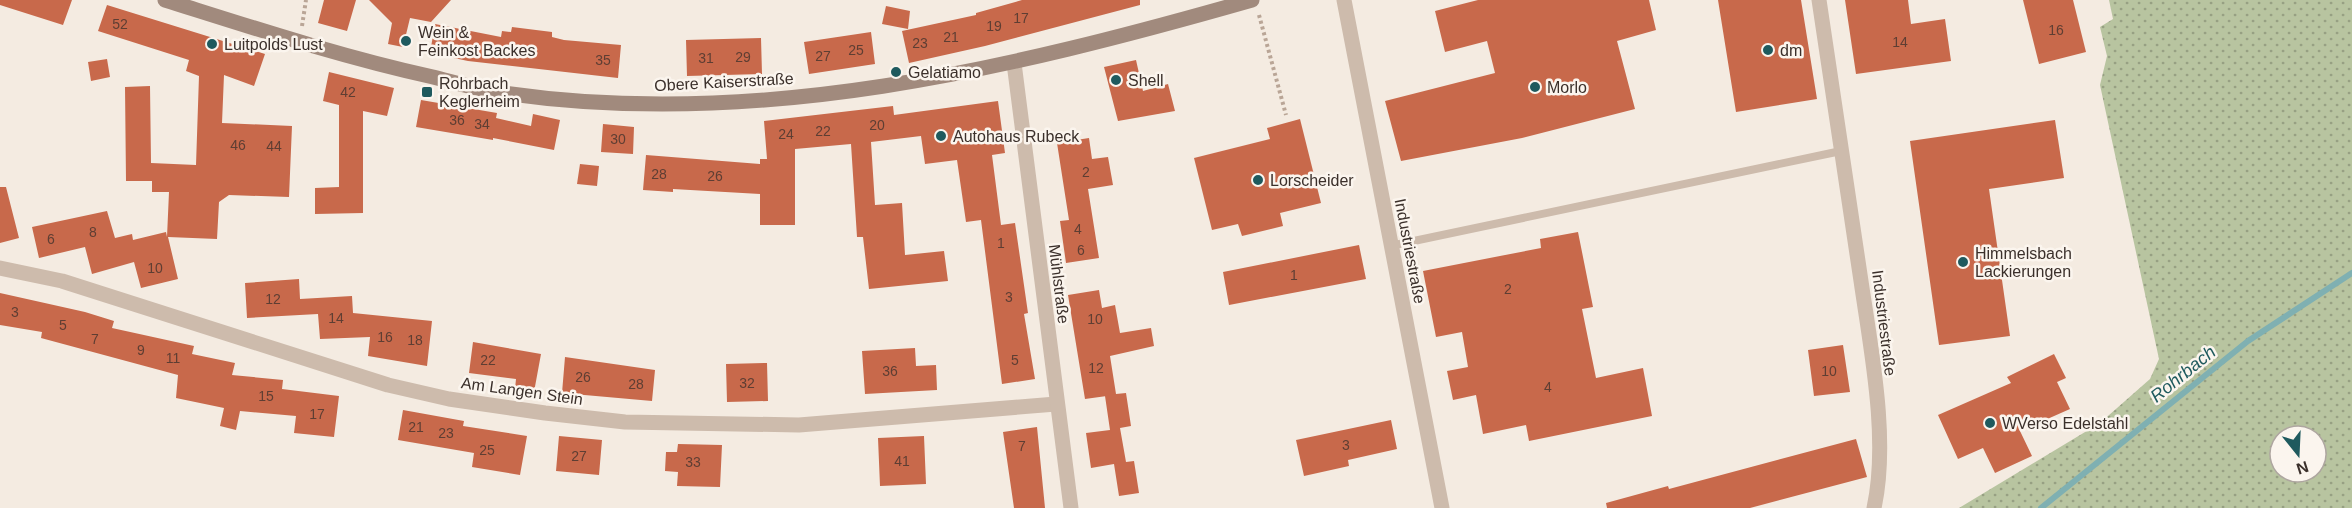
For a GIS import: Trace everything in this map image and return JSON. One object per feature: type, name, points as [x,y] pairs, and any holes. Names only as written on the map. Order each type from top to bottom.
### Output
[{"type":"main road","name":"Obere Kaiserstraße","points":[[165,0],[300,42],[502,93],[614,104],[698,105],[845,92],[1014,63],[1217,5],[1252,0]]},
{"type":"street","name":"Industriestraße","points":[[1344,0],[1442,508]]},
{"type":"street","name":"Industriestraße","points":[[1819,0],[1867,326],[1880,441],[1881,479],[1874,508]]},
{"type":"street","name":"Mühlstraße","points":[[1014,63],[1071,508]]},
{"type":"street","name":"Am Langen Stein","points":[[0,268],[62,280],[388,385],[449,399],[545,413],[626,422],[799,425],[1056,404]]},
{"type":"lane","points":[[1390,246],[1841,151]]},
{"type":"path","points":[[300,42],[306,0]]},
{"type":"path","points":[[1263,31],[1286,115]]},
{"type":"green space","points":[[2109,0],[2352,0],[2352,508],[1959,508],[2100,423],[2150,379],[2159,359],[2100,85],[2107,56],[2100,27],[2113,19]]},
{"type":"building","points":[[0,0],[72,0],[63,25],[0,5]]},
{"type":"building","points":[[324,0],[356,0],[347,31],[318,23]]},
{"type":"building","points":[[369,0],[451,0],[431,22],[410,18],[403,47],[388,44],[392,23]]},
{"type":"building","points":[[1022,0],[1140,0],[1140,5],[985,46],[909,63],[902,31],[976,15],[976,13]]},
{"type":"building","name":"Morlo","points":[[1478,0],[1649,0],[1656,30],[1617,41],[1635,109],[1522,138],[1401,161],[1385,101],[1495,73],[1487,41],[1445,52],[1435,11]]},
{"type":"building","name":"dm","points":[[1718,0],[1801,0],[1817,99],[1736,112]]},
{"type":"building","points":[[1845,0],[1908,0],[1911,24],[1945,19],[1951,61],[1856,74]]},
{"type":"building","points":[[2023,0],[2073,0],[2086,52],[2039,64]]},
{"type":"building","points":[[107,5],[265,54],[254,86],[224,75],[222,123],[292,126],[289,197],[229,195],[219,202],[217,239],[168,237],[178,279],[141,288],[134,262],[92,274],[85,247],[39,258],[32,227],[107,211],[115,238],[132,234],[133,240],[166,232],[167,237],[169,192],[152,192],[152,181],[126,181],[125,87],[150,86],[151,163],[196,165],[199,76],[186,71],[189,60],[98,31]]},
{"type":"building","points":[[886,6],[910,11],[908,29],[882,24]]},
{"type":"building","points":[[435,24],[501,37],[502,31],[511,32],[512,27],[552,32],[552,37],[564,40],[621,45],[618,78],[468,61],[430,53]]},
{"type":"building","points":[[871,32],[875,64],[809,74],[804,42]]},
{"type":"building","points":[[761,38],[762,74],[687,76],[686,40]]},
{"type":"building","points":[[107,59],[110,77],[91,81],[88,62]]},
{"type":"building","points":[[1136,60],[1143,91],[1168,84],[1175,111],[1118,121],[1104,67]]},
{"type":"building","points":[[329,72],[394,88],[387,116],[363,111],[363,213],[315,214],[315,188],[339,187],[339,105],[323,101]]},
{"type":"building","points":[[421,100],[497,113],[496,118],[531,126],[533,114],[560,120],[554,150],[493,138],[493,140],[416,127]]},
{"type":"building","points":[[998,101],[1005,153],[992,155],[1001,225],[1015,223],[1028,313],[1024,314],[1035,379],[1002,384],[981,220],[966,222],[957,160],[925,164],[921,136],[871,142],[875,205],[902,203],[905,255],[944,251],[948,281],[869,289],[863,237],[857,237],[851,144],[795,149],[795,225],[760,225],[760,194],[673,189],[673,192],[643,190],[646,155],[760,164],[760,159],[767,159],[764,121],[893,106],[894,115]]},
{"type":"building","name":"Lorscheider","points":[[1300,119],[1321,203],[1280,213],[1283,226],[1242,236],[1238,224],[1212,230],[1194,158],[1270,139],[1267,128]]},
{"type":"building","name":"Himmelsbach Lackierungen","points":[[2055,120],[2064,178],[1989,189],[2010,336],[1939,345],[1910,141]]},
{"type":"building","points":[[603,124],[634,127],[633,154],[601,152]]},
{"type":"building","points":[[1089,138],[1092,159],[1108,157],[1113,185],[1088,189],[1099,258],[1066,263],[1060,221],[1069,220],[1057,143]]},
{"type":"building","points":[[580,164],[599,166],[597,186],[577,184]]},
{"type":"building","points":[[0,187],[6,187],[19,238],[0,243]]},
{"type":"building","points":[[1578,232],[1593,307],[1582,309],[1596,378],[1643,368],[1652,416],[1529,441],[1526,425],[1483,434],[1476,395],[1453,400],[1447,371],[1468,367],[1462,332],[1436,337],[1423,271],[1541,248],[1540,239]]},
{"type":"building","points":[[1359,245],[1366,279],[1229,305],[1223,272]]},
{"type":"building","points":[[299,279],[300,299],[352,296],[353,313],[432,321],[427,366],[368,356],[370,337],[320,339],[318,314],[247,318],[245,283]]},
{"type":"building","points":[[1099,290],[1102,308],[1115,305],[1120,333],[1151,328],[1154,346],[1110,356],[1116,394],[1126,393],[1131,426],[1120,428],[1126,462],[1134,461],[1139,493],[1119,496],[1114,464],[1091,468],[1086,433],[1110,430],[1105,396],[1085,399],[1068,295]]},
{"type":"building","points":[[0,293],[85,312],[114,321],[112,328],[194,346],[192,354],[235,363],[232,375],[283,380],[282,389],[339,396],[334,437],[294,433],[296,416],[240,411],[236,430],[220,426],[224,408],[176,398],[178,375],[41,338],[42,332],[0,325]]},
{"type":"building","points":[[473,342],[541,354],[534,392],[515,389],[516,379],[469,373]]},
{"type":"building","points":[[1843,345],[1850,392],[1814,396],[1808,350]]},
{"type":"building","points":[[915,348],[916,366],[936,365],[937,390],[865,394],[862,351]]},
{"type":"building","name":"WVerso Edelstahl","points":[[2054,354],[2066,378],[2057,382],[2070,409],[2020,431],[2032,456],[1995,473],[1983,448],[1958,459],[1938,415],[2011,383],[2007,377]]},
{"type":"building","points":[[565,357],[655,370],[652,401],[562,393]]},
{"type":"building","points":[[767,363],[768,401],[727,402],[726,364]]},
{"type":"building","points":[[403,410],[464,421],[463,426],[527,436],[520,475],[472,467],[474,453],[398,440]]},
{"type":"building","points":[[1391,420],[1397,449],[1348,460],[1349,466],[1304,476],[1296,440]]},
{"type":"building","points":[[1037,427],[1045,508],[1014,508],[1003,432]]},
{"type":"building","points":[[559,436],[602,440],[599,475],[556,471]]},
{"type":"building","points":[[924,436],[926,484],[880,486],[878,438]]},
{"type":"building","points":[[1856,439],[1867,477],[1750,508],[1607,508],[1606,503],[1668,486],[1669,489]]},
{"type":"building","points":[[678,444],[722,445],[720,487],[677,486],[678,472],[665,471],[666,452],[677,452]]},
{"type":"waterway","name":"Rohrbach","points":[[2041,508],[2248,341],[2352,273]]},
{"type":"place","name":"Wein & Feinkost Backes","points":[[406,41]]},
{"type":"place","name":"Luitpolds Lust","points":[[212,44]]},
{"type":"place","name":"dm","points":[[1768,50]]},
{"type":"place","name":"Gelatiamo","points":[[896,72]]},
{"type":"place","name":"Shell","points":[[1116,80]]},
{"type":"place","name":"Morlo","points":[[1535,87]]},
{"type":"place","name":"Rohrbach Keglerheim","points":[[427,92]]},
{"type":"place","name":"Autohaus Rubeck","points":[[941,136]]},
{"type":"place","name":"Lorscheider","points":[[1258,180]]},
{"type":"place","name":"Himmelsbach Lackierungen","points":[[1963,262]]},
{"type":"place","name":"WVerso Edelstahl","points":[[1990,423]]}]
